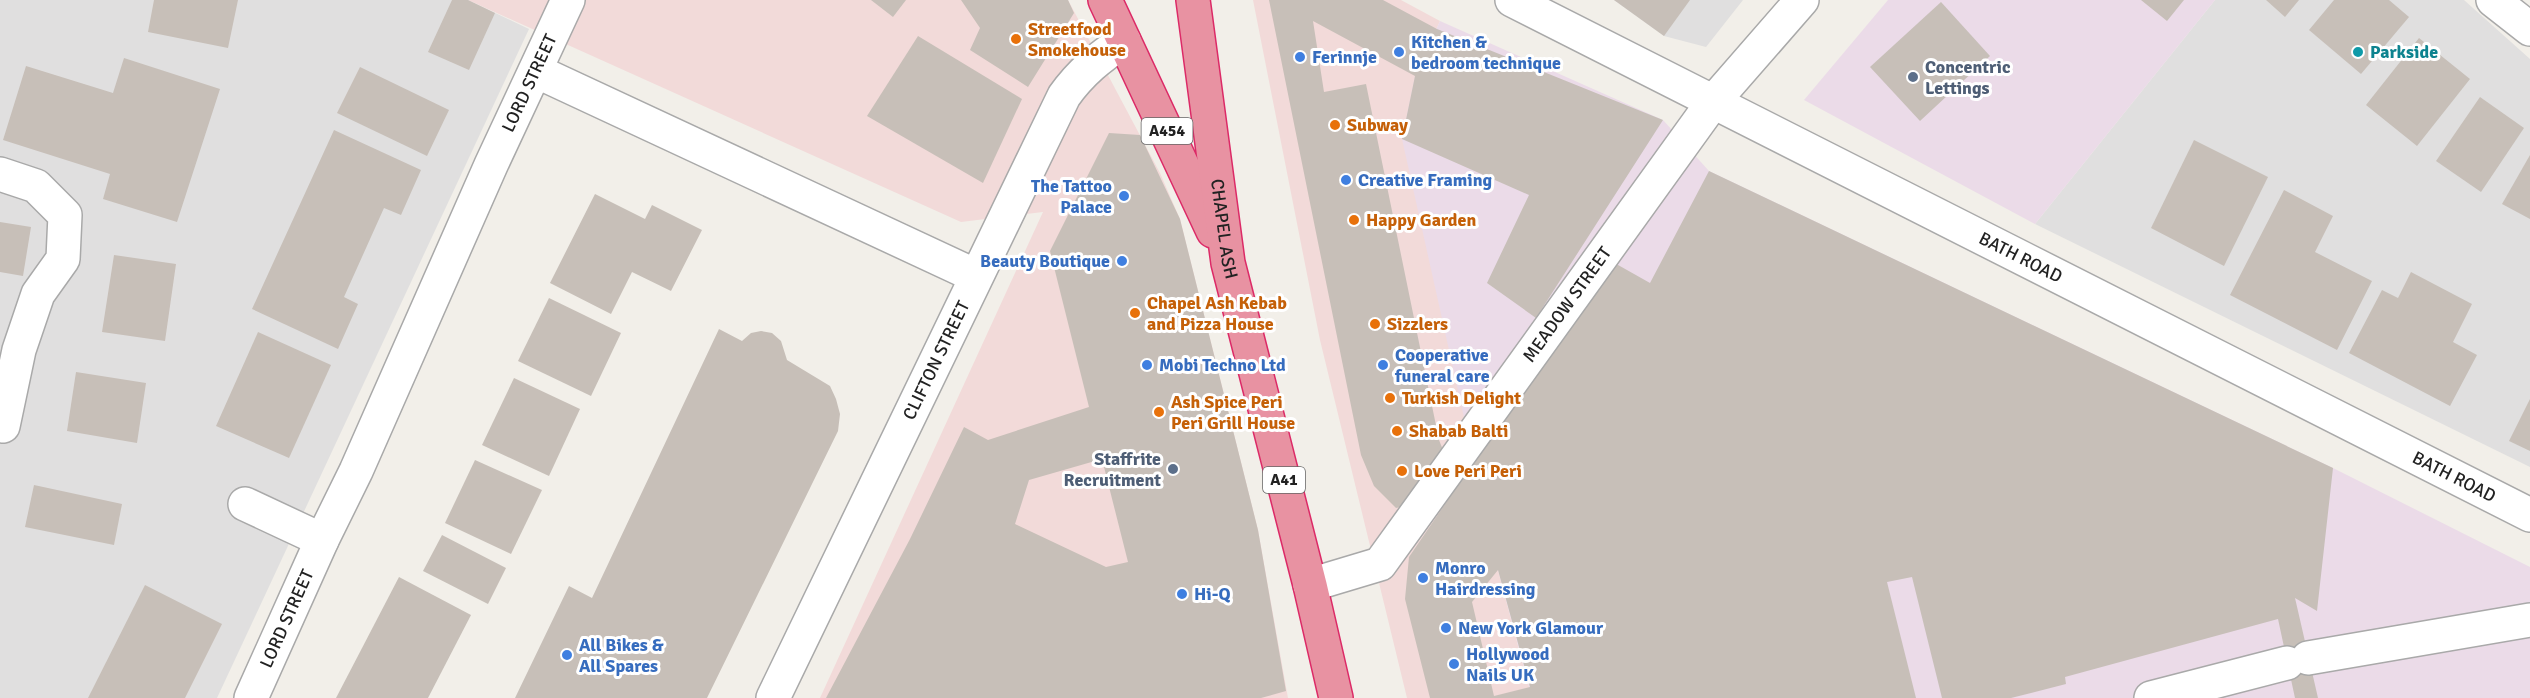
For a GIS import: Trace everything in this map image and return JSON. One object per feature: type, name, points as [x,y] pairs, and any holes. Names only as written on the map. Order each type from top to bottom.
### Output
[{"type":"highway","name":"A454","points":[[1105,0],[1228,263]]},
{"type":"highway","name":"CHAPEL ASH","points":[[1193,0],[1228,263],[1310,585],[1336,698]]},
{"type":"street","name":"LORD STREET","points":[[251,698],[322,540],[356,471],[491,165],[568,0]]},
{"type":"street","name":"BATH ROAD","points":[[1512,0],[2530,515]]},
{"type":"street","name":"MEADOW STREET","points":[[1310,585],[1380,564],[1713,102],[1802,0]]},
{"type":"street","points":[[2493,0],[2530,29]]},
{"type":"street","name":"CLIFTON STREET","points":[[773,698],[1064,96],[1078,76],[1093,62],[1124,41]]},
{"type":"street","points":[[536,71],[976,276]]},
{"type":"street","points":[[0,174],[36,186],[65,215],[63,259],[38,294],[19,350],[3,426]]},
{"type":"street","points":[[245,504],[322,540]]},
{"type":"street","points":[[2151,698],[2298,661],[2530,620]]},
{"type":"shaded area","points":[[0,0],[468,0],[529,29],[217,698],[0,698]]},
{"type":"shaded area","points":[[468,0],[1068,0],[1160,173],[1180,219],[1258,530],[1288,698],[820,698],[1043,212],[961,222]]},
{"type":"shaded area","points":[[1253,0],[1401,0],[1440,21],[1415,76],[1498,570],[1532,698],[1407,698],[1320,340]]},
{"type":"shaded area","points":[[1614,0],[1743,0],[1706,47],[1664,36]]},
{"type":"shaded area","points":[[1888,0],[2215,0],[2035,224],[1804,100]]},
{"type":"shaded area","points":[[2215,0],[2464,0],[2530,59],[2530,467],[2035,224]]},
{"type":"shaded area","points":[[1440,21],[1663,120],[1709,171],[2333,468],[2530,567],[2530,698],[1532,698],[1498,570],[1402,139],[1415,76]]},
{"type":"building","points":[[154,0],[238,0],[228,48],[148,32]]},
{"type":"building","points":[[452,0],[468,0],[495,13],[469,70],[428,52]]},
{"type":"building","points":[[871,0],[906,0],[893,17]]},
{"type":"building","name":"Streetfood Smokehouse","points":[[961,0],[1068,0],[1074,13],[1028,87],[970,50],[980,28]]},
{"type":"building","points":[[1269,0],[1383,0],[1437,29],[1663,120],[1536,318],[1487,283],[1529,195],[1402,139],[1415,76],[1313,21],[1324,92],[1366,84],[1439,440],[1445,455],[1418,503],[1396,508],[1374,486],[1361,455]]},
{"type":"building","points":[[1614,0],[1690,0],[1664,36]]},
{"type":"building","points":[[2141,0],[2184,0],[2167,21]]},
{"type":"building","points":[[2266,0],[2299,0],[2285,17]]},
{"type":"building","name":"Parkside","points":[[2334,0],[2389,0],[2409,17],[2361,74],[2309,30]]},
{"type":"building","points":[[1941,2],[1990,56],[1920,121],[1870,67]]},
{"type":"building","points":[[918,36],[1022,99],[983,183],[867,116]]},
{"type":"building","points":[[2419,38],[2470,79],[2417,146],[2366,105]]},
{"type":"building","points":[[124,58],[220,89],[177,222],[103,199],[110,174],[3,140],[26,66],[113,93]]},
{"type":"building","points":[[360,67],[449,110],[427,156],[337,113]]},
{"type":"building","points":[[2480,97],[2524,128],[2481,192],[2436,161]]},
{"type":"building","points":[[334,130],[421,170],[401,215],[384,208],[344,297],[358,304],[338,349],[252,309]]},
{"type":"building","points":[[1109,133],[1140,135],[1180,219],[1258,530],[1286,691],[1261,698],[826,698],[910,539],[964,427],[988,440],[1089,407],[1050,251]],"holes":[[[1102,459],[1128,562],[1106,567],[1015,524],[1029,480]]]},
{"type":"building","points":[[2194,140],[2268,177],[2224,266],[2151,228]]},
{"type":"building","points":[[2530,155],[2530,219],[2502,204]]},
{"type":"building","points":[[1709,171],[2333,468],[2317,611],[2295,598],[2318,698],[2295,698],[2278,619],[2065,677],[2066,684],[2011,698],[1942,698],[1912,577],[1887,582],[1916,698],[1430,698],[1405,599],[1409,557],[1611,261],[1650,283]],"holes":[[[1498,570],[1530,687],[1494,696],[1472,602]]]},
{"type":"building","points":[[2284,190],[2333,216],[2315,252],[2372,281],[2337,350],[2230,295]]},
{"type":"building","points":[[595,194],[645,219],[652,205],[702,230],[671,291],[632,272],[611,314],[550,283]]},
{"type":"building","points":[[0,222],[31,227],[23,276],[0,272]]},
{"type":"building","points":[[114,255],[176,264],[165,341],[102,332]]},
{"type":"building","points":[[2411,272],[2472,304],[2453,342],[2477,355],[2450,406],[2349,353],[2382,290],[2398,298]]},
{"type":"building","points":[[549,298],[621,333],[591,396],[518,361]]},
{"type":"building","points":[[719,329],[742,341],[751,333],[761,331],[772,333],[781,341],[787,360],[830,386],[840,414],[838,431],[707,698],[515,698],[569,586],[592,598]]},
{"type":"building","points":[[258,332],[331,365],[289,458],[216,426]]},
{"type":"building","points":[[76,372],[146,383],[137,443],[67,431]]},
{"type":"building","points":[[514,378],[580,409],[549,476],[482,445]]},
{"type":"building","points":[[2530,399],[2530,451],[2509,441]]},
{"type":"building","points":[[475,460],[542,490],[511,554],[445,523]]},
{"type":"building","points":[[34,485],[122,504],[114,545],[25,527]]},
{"type":"building","points":[[442,535],[506,568],[488,604],[423,571]]},
{"type":"building","points":[[399,577],[471,615],[428,698],[336,698]]},
{"type":"building","points":[[145,585],[222,624],[185,698],[88,698]]},
{"type":"place","name":"Streetfood Smokehouse","points":[[1016,39]]},
{"type":"place","name":"Kitchen & bedroom technique","points":[[1399,52]]},
{"type":"place","name":"Parkside","points":[[2358,52]]},
{"type":"place","name":"Ferinnje","points":[[1300,57]]},
{"type":"place","name":"Concentric Lettings","points":[[1913,77]]},
{"type":"place","name":"Subway","points":[[1335,125]]},
{"type":"place","name":"Creative Framing","points":[[1346,180]]},
{"type":"place","name":"The Tattoo Palace","points":[[1124,196]]},
{"type":"place","name":"Happy Garden","points":[[1354,220]]},
{"type":"place","name":"Beauty Boutique","points":[[1122,261]]},
{"type":"place","name":"Chapel Ash Kebab and Pizza House","points":[[1135,313]]},
{"type":"place","name":"Sizzlers","points":[[1375,324]]},
{"type":"place","name":"Mobi Techno Ltd","points":[[1147,365]]},
{"type":"place","name":"Cooperative funeral care","points":[[1383,365]]},
{"type":"place","name":"Turkish Delight","points":[[1390,398]]},
{"type":"place","name":"Ash Spice Peri Peri Grill House","points":[[1159,412]]},
{"type":"place","name":"Shabab Balti","points":[[1397,431]]},
{"type":"place","name":"Staffrite Recruitment","points":[[1173,469]]},
{"type":"place","name":"Love Peri Peri","points":[[1402,471]]},
{"type":"place","name":"Monro Hairdressing","points":[[1423,578]]},
{"type":"place","name":"Hi-Q","points":[[1182,594]]},
{"type":"place","name":"New York Glamour","points":[[1446,628]]},
{"type":"place","name":"All Bikes & All Spares","points":[[567,655]]},
{"type":"place","name":"Hollywood Nails UK","points":[[1454,664]]}]
